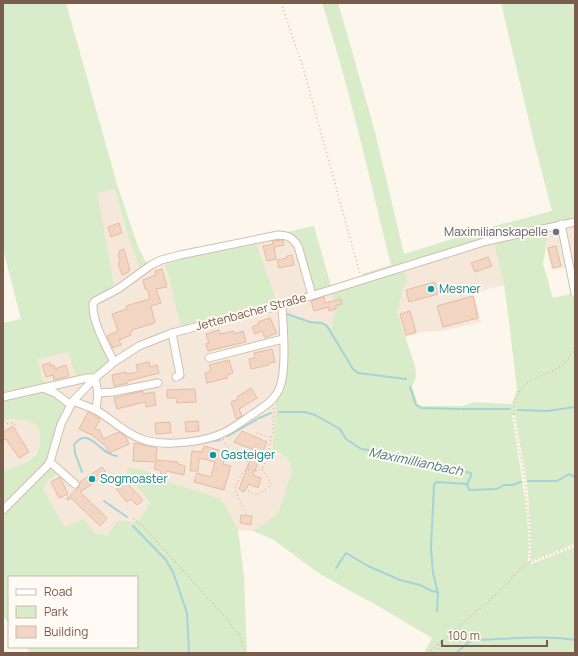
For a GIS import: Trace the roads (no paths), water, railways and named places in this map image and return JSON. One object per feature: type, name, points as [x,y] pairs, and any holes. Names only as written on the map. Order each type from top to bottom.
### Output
[{"type":"street","name":"Jettenbacher Straße","points":[[3,510],[41,473],[50,462],[61,424],[72,403],[95,378],[114,362],[139,346],[172,333],[282,305],[487,241],[575,222]]},
{"type":"street","points":[[561,224],[575,293]]},
{"type":"street","points":[[114,362],[100,332],[93,310],[93,304],[95,301],[118,289],[151,265],[161,260],[278,236],[287,236],[294,240],[298,246],[312,295]]},
{"type":"street","points":[[43,388],[72,403],[96,410],[132,434],[148,441],[167,443],[189,442],[222,434],[241,423],[277,395],[283,376],[282,305]]},
{"type":"street","points":[[172,333],[180,375],[176,377]]},
{"type":"street","points":[[209,358],[283,339]]},
{"type":"street","points":[[3,397],[87,378],[95,378],[98,393],[96,410]]},
{"type":"street","points":[[98,393],[113,392],[158,383]]},
{"type":"street","points":[[50,462],[75,484]]},
{"type":"waterway","points":[[287,314],[310,322],[322,323],[327,326],[353,369],[358,373],[406,379]]},
{"type":"waterway","points":[[410,387],[416,405],[421,408],[460,409]]},
{"type":"waterway","points":[[518,410],[547,411],[575,407]]},
{"type":"waterway","points":[[462,409],[510,409]]},
{"type":"waterway","name":"Maximillianbach","points":[[279,412],[305,412],[315,415],[340,429],[346,439],[361,449],[378,451],[471,473],[467,484],[469,490],[497,489],[504,485],[512,485],[521,482]]},
{"type":"waterway","points":[[228,436],[259,418],[271,413]]},
{"type":"waterway","points":[[82,472],[75,453],[74,445],[79,439],[89,439],[105,451],[117,456]]},
{"type":"waterway","points":[[213,441],[220,440]]},
{"type":"waterway","name":"Maximillianbach","points":[[528,481],[557,481],[569,474],[575,477]]},
{"type":"waterway","points":[[437,611],[438,593],[433,573],[431,548],[434,485],[436,482],[467,484]]},
{"type":"waterway","points":[[104,501],[127,517]]},
{"type":"waterway","points":[[133,526],[166,560],[173,572],[187,613],[189,653]]},
{"type":"waterway","points":[[336,568],[346,553],[368,566],[400,580],[420,585],[437,592]]},
{"type":"waterway","points":[[456,653],[469,642],[477,640],[539,638],[575,640]]},
{"type":"place","name":"Maximilianskapelle","points":[[556,232]]},
{"type":"place","name":"Mesner","points":[[431,289]]},
{"type":"place","name":"Gasteiger","points":[[213,455]]},
{"type":"place","name":"Sogmoaster","points":[[92,479]]}]
